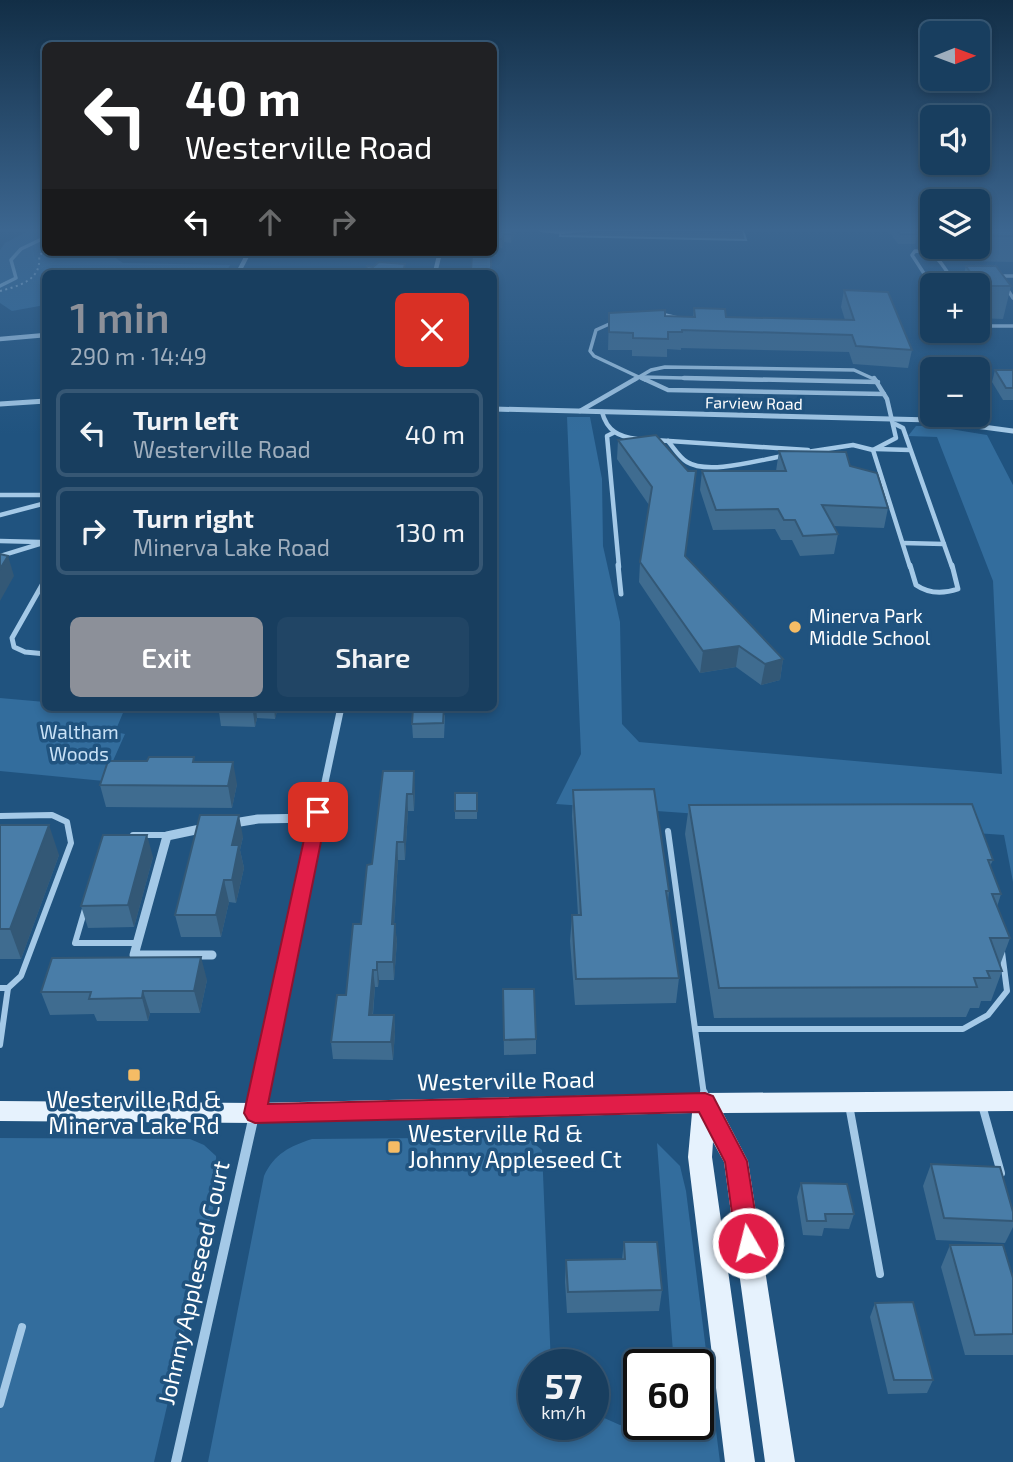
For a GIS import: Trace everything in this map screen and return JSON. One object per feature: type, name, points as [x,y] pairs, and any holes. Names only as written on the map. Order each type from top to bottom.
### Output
[{"type":"main road","name":"Westerville Road","points":[[0,1111],[255,1113],[705,1103],[1013,1101]]},
{"type":"main road","points":[[705,1103],[700,1157],[740,1462]]},
{"type":"main road","points":[[705,1103],[736,1161],[780,1462]]},
{"type":"street","points":[[0,339],[42,335]]},
{"type":"street","points":[[0,404],[42,401]]},
{"type":"street","name":"Farview Road","points":[[497,410],[894,421],[931,419],[1013,431]]},
{"type":"street","name":"Johnny Appleseed Court","points":[[176,1462],[255,1113],[340,711]]},
{"type":"street","points":[[212,956],[134,956],[169,835],[258,819],[317,818]]},
{"type":"lane","points":[[654,314],[678,318],[668,322]]},
{"type":"lane","points":[[621,321],[600,324],[593,330],[590,351],[594,356],[668,390],[884,394]]},
{"type":"lane","points":[[990,326],[1013,326]]},
{"type":"lane","points":[[580,411],[640,376],[665,367],[854,370],[872,376],[878,382],[894,421],[896,438],[873,450]]},
{"type":"lane","points":[[640,376],[878,382]]},
{"type":"lane","points":[[602,412],[606,426],[613,433],[629,438],[818,450]]},
{"type":"lane","points":[[873,450],[916,585],[926,591],[953,592],[958,589],[959,584],[903,428],[894,421]]},
{"type":"lane","points":[[613,433],[607,436],[621,594]]},
{"type":"lane","points":[[668,441],[685,460],[706,466],[853,445],[873,450],[910,450]]},
{"type":"lane","points":[[0,495],[42,495]]},
{"type":"lane","points":[[0,515],[42,504]]},
{"type":"lane","points":[[0,541],[42,542]]},
{"type":"lane","points":[[0,556],[42,543]]},
{"type":"lane","points":[[903,543],[944,544]]},
{"type":"lane","points":[[42,585],[12,638],[14,648],[42,654]]},
{"type":"lane","points":[[0,816],[52,815],[67,822],[71,843],[22,976],[4,988],[0,1040]]},
{"type":"lane","points":[[668,831],[705,1103]]},
{"type":"lane","points":[[128,836],[169,835]]},
{"type":"lane","points":[[86,906],[75,943],[138,943]]},
{"type":"lane","points":[[697,1029],[963,1029],[988,1015],[1007,991],[1001,942]]},
{"type":"lane","points":[[849,1102],[880,1274]]},
{"type":"lane","points":[[981,1102],[1002,1177]]},
{"type":"lane","points":[[0,1404],[22,1327]]},
{"type":"green space","points":[[0,298],[42,298],[42,306],[12,311],[0,303]]},
{"type":"green space","points":[[567,417],[590,417],[602,479],[603,546],[620,622],[622,724],[639,742],[1002,774],[993,581],[937,437],[908,436],[916,426],[987,435],[1013,485],[1013,882],[1004,835],[556,804],[581,754]]},
{"type":"green space","name":"Waltham Woods","points":[[0,698],[42,702],[42,711],[124,711],[115,732],[125,734],[104,781],[0,771]]},
{"type":"green space","points":[[526,1137],[542,1150],[550,1349],[518,1349],[518,1440],[609,1440],[609,1420],[623,1425],[623,1440],[714,1440],[714,1414],[720,1462],[208,1462],[264,1176],[278,1156],[312,1139]]},
{"type":"green space","points":[[0,1138],[190,1139],[204,1145],[216,1156],[218,1187],[154,1462],[0,1462]]},
{"type":"green space","points":[[657,1143],[680,1166],[686,1191],[706,1349],[673,1349]]},
{"type":"building","points":[[847,298],[891,298],[912,350],[856,346],[852,335],[682,330],[668,332],[668,339],[633,338],[633,333],[609,332],[609,313],[665,310],[665,316],[695,317],[694,308],[725,309],[726,317],[854,320]]},
{"type":"building","points":[[995,370],[1013,370],[1013,388],[1006,388]]},
{"type":"building","points":[[656,435],[688,471],[696,471],[685,556],[783,659],[765,664],[739,646],[703,651],[640,562],[652,487],[618,440]]},
{"type":"building","points":[[779,451],[846,452],[850,466],[877,473],[888,508],[822,505],[838,534],[803,536],[795,520],[784,520],[778,509],[716,510],[702,471],[786,471]]},
{"type":"building","points":[[0,554],[8,556],[0,569]]},
{"type":"building","points":[[219,711],[253,711],[253,712]]},
{"type":"building","points":[[413,711],[444,711],[443,723],[412,724]]},
{"type":"building","points":[[149,757],[194,757],[193,762],[233,762],[228,786],[100,785],[108,761],[147,761]]},
{"type":"building","points":[[383,771],[414,771],[413,794],[407,794],[404,842],[397,842],[392,924],[395,924],[393,962],[377,962],[377,970],[373,970],[369,1015],[394,1015],[391,1042],[331,1042],[337,995],[346,995],[353,924],[361,924],[367,865],[372,864]]},
{"type":"building","points":[[654,789],[679,978],[576,979],[572,915],[581,915],[573,790]]},
{"type":"building","points":[[455,793],[477,793],[477,811],[455,811]]},
{"type":"building","points":[[972,804],[993,860],[988,860],[1001,894],[992,894],[1010,938],[990,938],[1002,971],[987,971],[990,978],[974,978],[977,987],[719,988],[689,805]]},
{"type":"building","points":[[200,815],[239,815],[232,845],[239,845],[232,880],[224,880],[216,915],[175,915]]},
{"type":"building","points":[[0,825],[49,825],[10,929],[0,929]]},
{"type":"building","points":[[103,835],[147,835],[128,905],[81,906]]},
{"type":"building","points":[[201,957],[194,991],[143,991],[142,998],[89,999],[91,992],[41,992],[52,958]]},
{"type":"building","points":[[503,989],[534,989],[536,1039],[504,1040]]},
{"type":"building","points":[[931,1164],[1000,1167],[1013,1212],[1013,1221],[944,1218]]},
{"type":"building","points":[[801,1183],[847,1184],[854,1214],[825,1214],[826,1221],[807,1221]]},
{"type":"building","points":[[624,1242],[657,1242],[662,1290],[568,1292],[566,1260],[625,1259]]},
{"type":"building","points":[[950,1245],[1003,1245],[1013,1278],[1013,1334],[975,1335]]},
{"type":"building","points":[[913,1302],[933,1380],[894,1380],[875,1303]]},
{"type":"place","name":"Minerva Park Middle School","points":[[795,627]]},
{"type":"place","name":"Westerville Rd & Minerva Lake Rd","points":[[134,1075]]},
{"type":"place","name":"Westerville Rd & Johnny Appleseed Ct","points":[[394,1147]]},
{"type":"route","points":[[318,812],[255,1113],[705,1103],[736,1161],[748,1243]]}]
